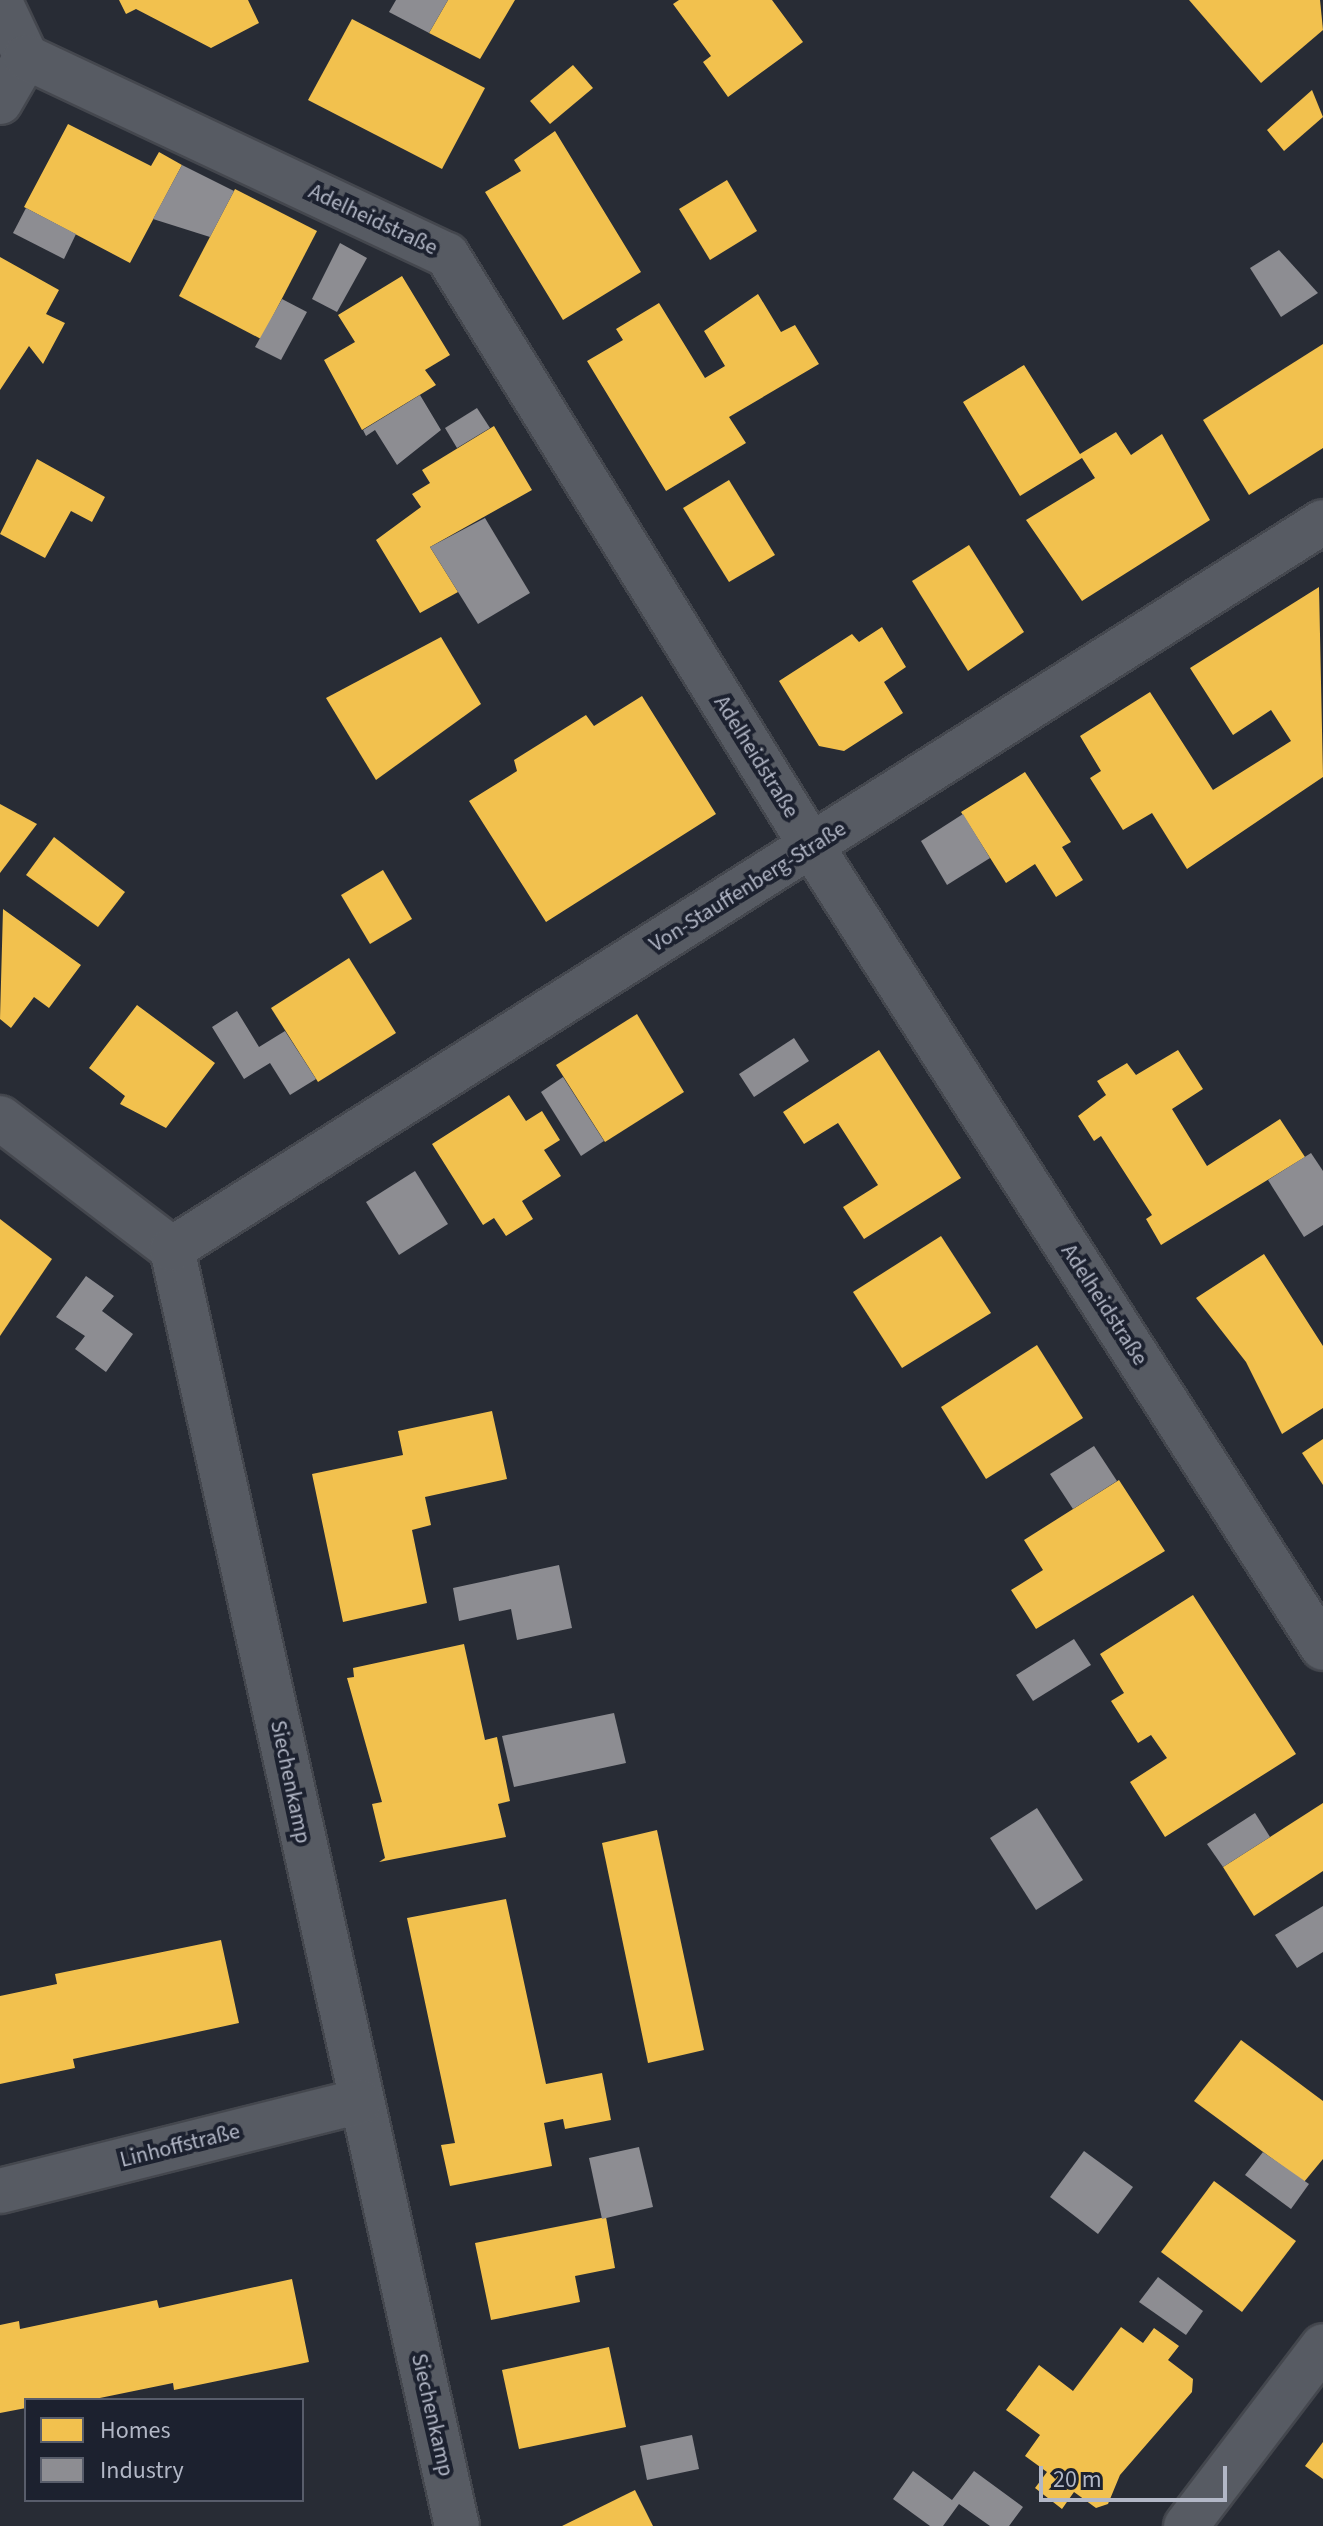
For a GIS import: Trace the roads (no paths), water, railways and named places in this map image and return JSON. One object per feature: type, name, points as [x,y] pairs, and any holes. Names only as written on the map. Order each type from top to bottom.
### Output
[{"type":"street","points":[[0,2],[26,57],[0,102]]},
{"type":"street","name":"Adelheidstraße","points":[[26,57],[447,255],[812,847],[1323,1648]]},
{"type":"street","name":"Von-Stauffenberg-Straße","points":[[172,1249],[1323,522]]},
{"type":"street","points":[[0,1118],[172,1249]]},
{"type":"street","name":"Siechenkamp","points":[[172,1249],[457,2526]]},
{"type":"street","name":"Linhoffstraße","points":[[0,2191],[360,2101]]},
{"type":"street","points":[[1186,2526],[1323,2346]]}]
